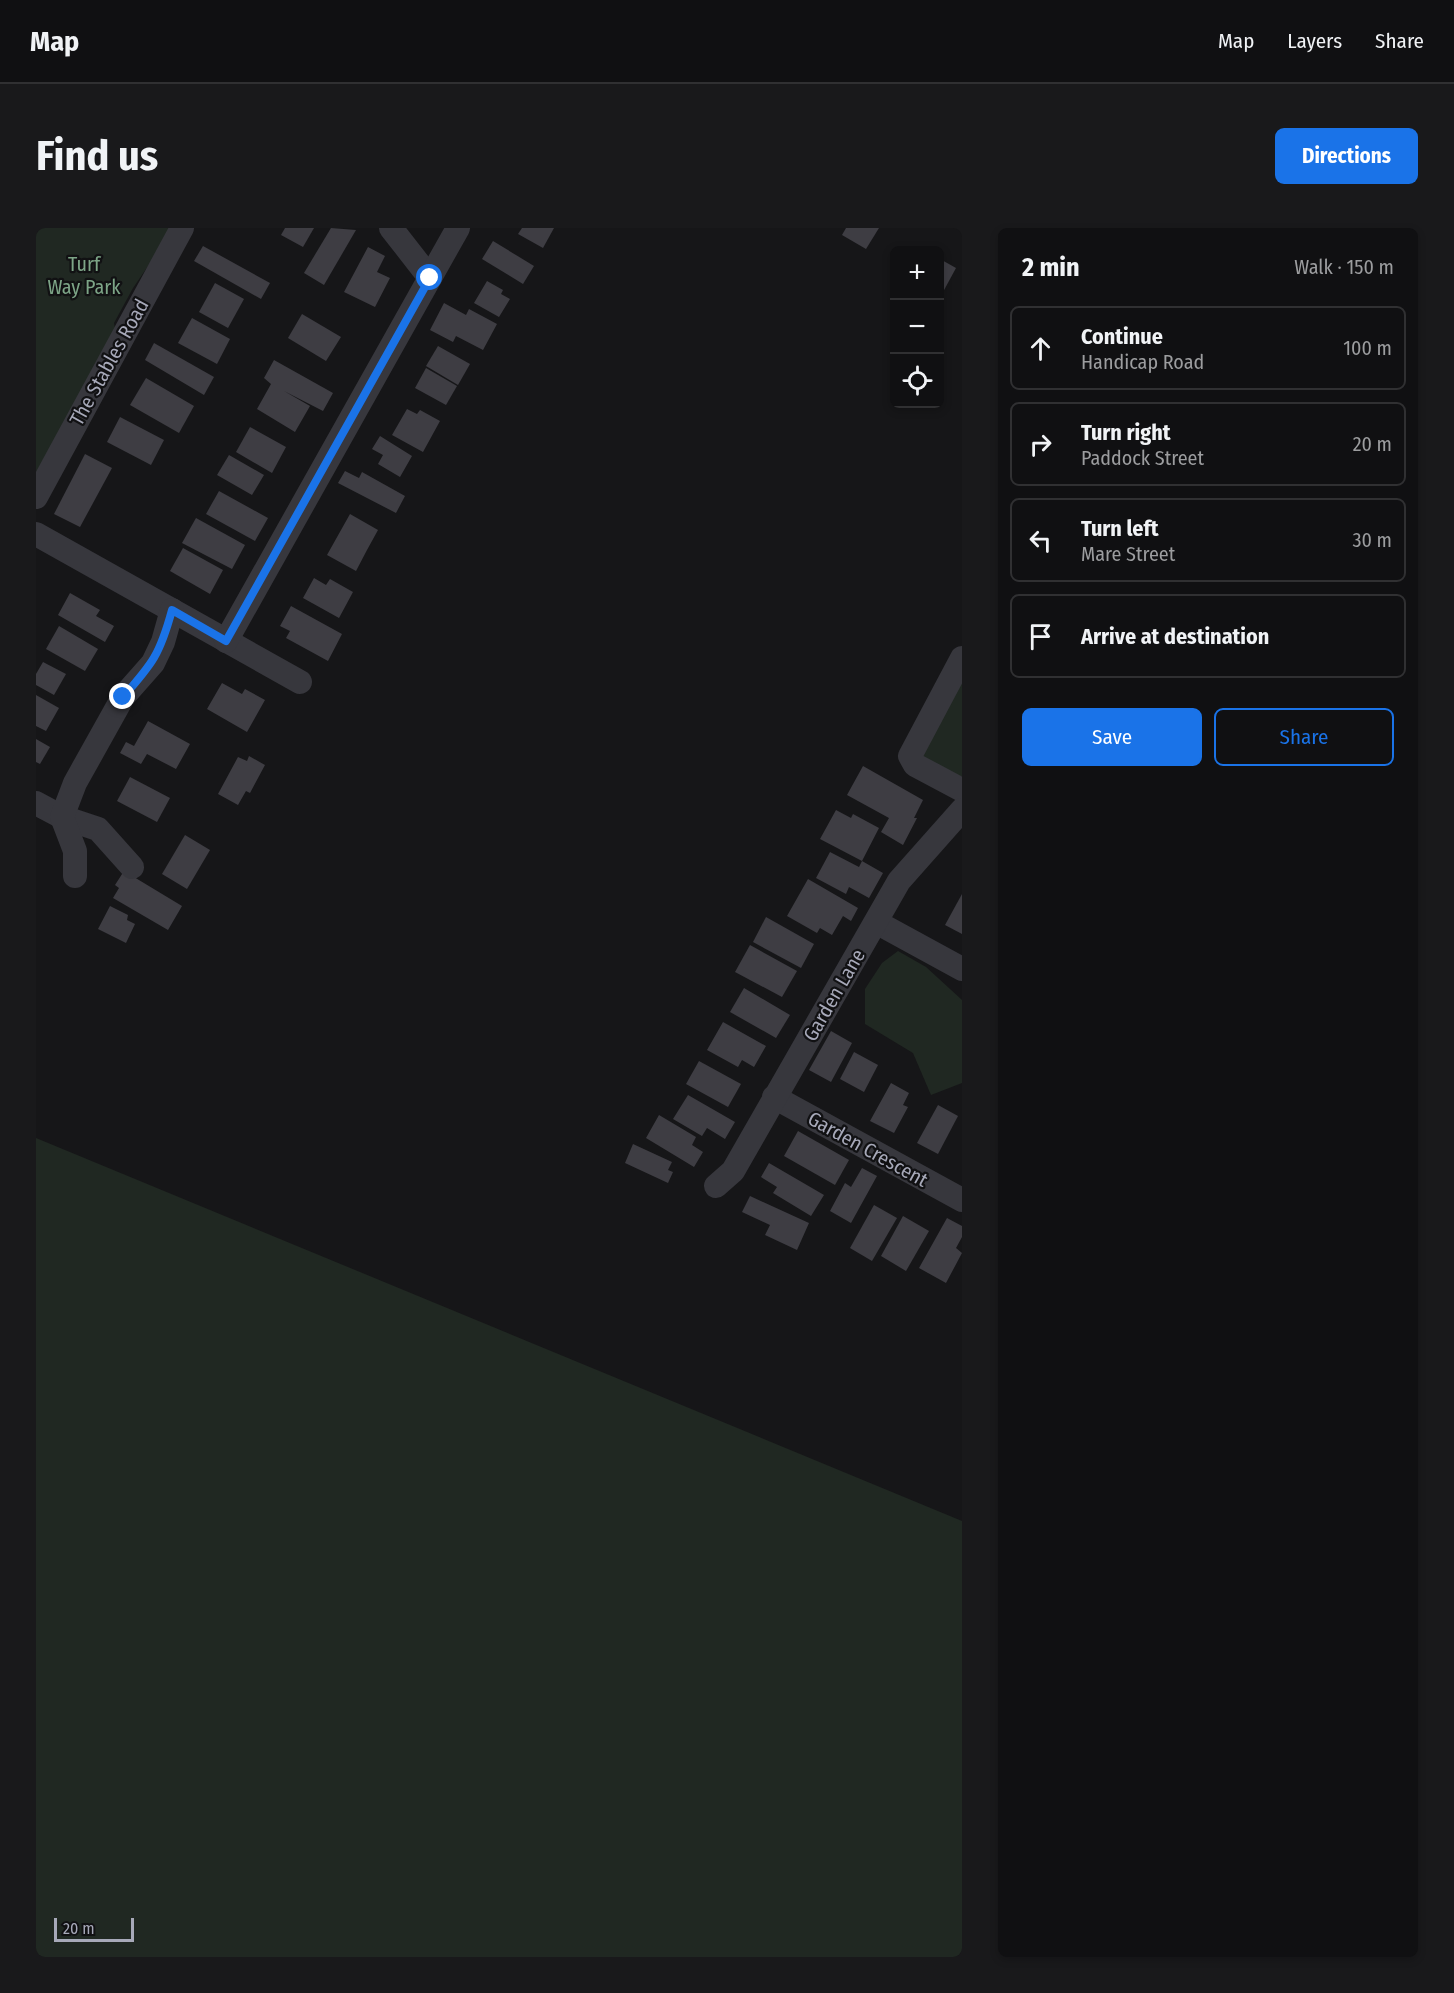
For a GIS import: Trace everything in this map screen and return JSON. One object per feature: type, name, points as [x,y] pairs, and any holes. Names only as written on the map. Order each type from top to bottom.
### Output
[{"type":"street","name":"The Stables Road","points":[[36,496],[182,228]]},
{"type":"street","points":[[391,228],[430,278]]},
{"type":"street","points":[[226,641],[458,228]]},
{"type":"street","points":[[36,534],[300,682]]},
{"type":"street","points":[[75,876],[75,851],[62,817],[75,783],[123,697],[153,663],[163,642],[172,610]]},
{"type":"street","points":[[962,658],[910,756],[915,765],[962,790]]},
{"type":"street","points":[[36,803],[62,817],[98,829],[132,867]]},
{"type":"street","name":"Garden Lane","points":[[716,1186],[733,1171],[899,881],[962,810]]},
{"type":"street","points":[[876,922],[962,969]]},
{"type":"street","name":"Garden Crescent","points":[[774,1096],[962,1200]]},
{"type":"green space","name":"Turf Way Park","points":[[36,228],[174,228],[133,288],[114,323],[115,329],[100,362],[36,472]]},
{"type":"green space","points":[[962,676],[962,776],[955,777],[923,760],[921,748]]},
{"type":"green space","points":[[898,951],[926,967],[962,1000],[962,1083],[931,1095],[913,1053],[865,1024],[865,989],[882,963]]},
{"type":"green space","points":[[36,1138],[962,1521],[962,1957],[36,1957]]},
{"type":"building","points":[[285,228],[314,228],[303,247],[281,235]]},
{"type":"building","points":[[331,228],[356,230],[324,285],[304,273]]},
{"type":"building","points":[[522,228],[554,228],[543,248],[518,234]]},
{"type":"building","points":[[846,228],[879,228],[866,249],[842,235]]},
{"type":"building","points":[[493,241],[534,266],[523,284],[482,259]]},
{"type":"building","points":[[203,246],[270,283],[261,299],[194,261]]},
{"type":"building","points":[[368,247],[385,256],[377,272],[390,278],[375,307],[344,292]]},
{"type":"building","points":[[944,261],[956,268],[944,290]]},
{"type":"building","points":[[487,281],[503,290],[501,294],[510,299],[499,317],[474,303]]},
{"type":"building","points":[[215,283],[244,299],[228,328],[199,312]]},
{"type":"building","points":[[444,303],[466,315],[469,309],[497,324],[483,350],[456,336],[453,342],[430,330]]},
{"type":"building","points":[[302,314],[341,337],[326,361],[288,338]]},
{"type":"building","points":[[192,318],[230,339],[217,364],[178,343]]},
{"type":"building","points":[[154,343],[214,377],[204,395],[145,360]]},
{"type":"building","points":[[438,346],[470,364],[458,385],[426,366]]},
{"type":"building","points":[[274,360],[333,393],[323,411],[284,391],[310,406],[295,432],[257,409],[271,384],[264,378]]},
{"type":"building","points":[[426,368],[457,386],[446,405],[415,388]]},
{"type":"building","points":[[146,378],[194,406],[179,433],[130,405]]},
{"type":"building","points":[[407,409],[417,414],[420,410],[440,421],[423,452],[392,435]]},
{"type":"building","points":[[120,417],[164,440],[151,465],[107,442]]},
{"type":"building","points":[[250,427],[286,447],[272,473],[236,452]]},
{"type":"building","points":[[380,436],[412,456],[400,477],[378,464],[383,455],[372,449]]},
{"type":"building","points":[[85,454],[112,468],[80,527],[54,514]]},
{"type":"building","points":[[229,455],[264,475],[252,495],[217,475]]},
{"type":"building","points":[[345,471],[359,478],[362,472],[405,496],[396,513],[338,483]]},
{"type":"building","points":[[219,491],[268,518],[255,541],[206,514]]},
{"type":"building","points":[[350,514],[378,530],[356,571],[327,555]]},
{"type":"building","points":[[196,518],[245,545],[232,569],[182,543]]},
{"type":"building","points":[[183,548],[223,570],[210,594],[170,571]]},
{"type":"building","points":[[314,578],[326,585],[330,579],[353,592],[339,618],[303,598]]},
{"type":"building","points":[[70,593],[100,610],[96,616],[114,626],[105,642],[58,615]]},
{"type":"building","points":[[291,606],[342,634],[328,661],[286,638],[290,631],[280,626]]},
{"type":"building","points":[[59,626],[98,649],[85,671],[46,649]]},
{"type":"building","points":[[43,662],[66,674],[54,695],[36,685],[36,674]]},
{"type":"building","points":[[222,683],[242,694],[245,689],[265,700],[247,732],[207,709]]},
{"type":"building","points":[[36,695],[59,708],[46,731],[36,726]]},
{"type":"building","points":[[148,721],[190,744],[176,769],[147,754],[141,764],[120,753],[126,742],[134,746]]},
{"type":"building","points":[[36,739],[50,747],[40,764],[36,762]]},
{"type":"building","points":[[249,756],[265,765],[250,793],[246,791],[238,805],[218,794],[238,757],[247,761]]},
{"type":"building","points":[[863,766],[923,800],[914,818],[917,818],[903,845],[881,832],[889,818],[847,795]]},
{"type":"building","points":[[130,777],[170,798],[157,822],[117,801]]},
{"type":"building","points":[[836,810],[851,818],[853,814],[879,828],[862,861],[820,839]]},
{"type":"building","points":[[185,835],[210,850],[187,889],[162,874]]},
{"type":"building","points":[[830,852],[859,867],[862,861],[883,873],[869,898],[849,887],[846,894],[816,878]]},
{"type":"building","points":[[124,871],[182,906],[168,930],[113,898],[119,888],[115,885]]},
{"type":"building","points":[[808,879],[858,908],[851,921],[843,916],[832,935],[820,928],[817,933],[787,916]]},
{"type":"building","points":[[962,894],[962,934],[945,925]]},
{"type":"building","points":[[110,906],[128,915],[127,920],[135,924],[126,943],[98,929]]},
{"type":"building","points":[[766,917],[814,944],[801,968],[753,942]]},
{"type":"building","points":[[750,945],[797,971],[782,997],[735,972]]},
{"type":"building","points":[[744,988],[790,1015],[776,1038],[730,1012]]},
{"type":"building","points":[[723,1022],[766,1046],[754,1067],[742,1060],[738,1067],[707,1050]]},
{"type":"building","points":[[831,1031],[852,1043],[831,1082],[809,1070]]},
{"type":"building","points":[[854,1052],[878,1065],[864,1092],[840,1079]]},
{"type":"building","points":[[699,1061],[741,1084],[728,1107],[686,1084]]},
{"type":"building","points":[[891,1083],[909,1093],[903,1105],[908,1107],[894,1133],[870,1121]]},
{"type":"building","points":[[688,1095],[735,1122],[725,1139],[707,1128],[702,1136],[673,1119]]},
{"type":"building","points":[[938,1105],[958,1116],[938,1154],[917,1143]]},
{"type":"building","points":[[659,1115],[696,1137],[692,1145],[703,1152],[694,1167],[646,1138]]},
{"type":"building","points":[[798,1131],[849,1160],[835,1185],[784,1156]]},
{"type":"building","points":[[633,1144],[672,1162],[668,1170],[673,1172],[668,1183],[625,1163]]},
{"type":"building","points":[[769,1163],[824,1195],[811,1216],[773,1193],[777,1187],[761,1177]]},
{"type":"building","points":[[862,1168],[877,1176],[851,1223],[830,1211],[845,1183],[851,1187]]},
{"type":"building","points":[[750,1196],[809,1223],[797,1250],[765,1235],[770,1225],[742,1212]]},
{"type":"building","points":[[874,1205],[897,1218],[872,1261],[850,1248]]},
{"type":"building","points":[[903,1216],[929,1231],[906,1271],[881,1256]]},
{"type":"building","points":[[947,1218],[962,1226],[962,1237],[956,1248],[962,1253],[946,1283],[919,1268]]},
{"type":"route","points":[[123,697],[153,663],[163,642],[172,610],[226,641],[430,278]]}]
